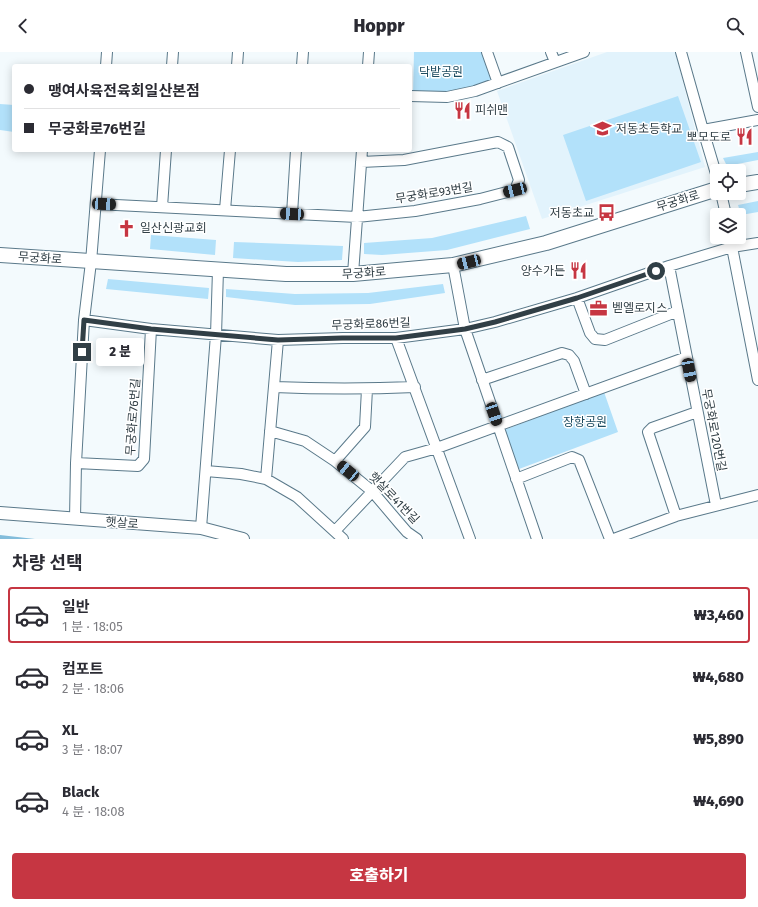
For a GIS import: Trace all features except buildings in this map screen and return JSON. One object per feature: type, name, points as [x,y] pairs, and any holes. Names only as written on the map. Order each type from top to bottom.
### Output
[{"type":"main road","points":[[746,184],[758,182]]},
{"type":"main road","name":"무궁화로","points":[[0,255],[286,274],[353,274],[453,265],[546,243],[710,191]]},
{"type":"street","points":[[106,64],[107,52]]},
{"type":"street","points":[[172,64],[173,52]]},
{"type":"street","points":[[237,64],[238,52]]},
{"type":"street","points":[[302,64],[303,52]]},
{"type":"street","points":[[368,64],[369,52]]},
{"type":"street","points":[[487,52],[498,83]]},
{"type":"street","points":[[552,52],[555,62]]},
{"type":"street","points":[[412,96],[447,97],[475,92],[584,52]]},
{"type":"street","points":[[681,52],[713,164]]},
{"type":"street","points":[[746,52],[758,107]]},
{"type":"street","points":[[703,130],[758,120]]},
{"type":"street","name":"무궁화로93번길","points":[[96,204],[357,217],[415,211],[480,199],[515,190],[519,180],[508,147],[498,142],[404,160],[361,162]]},
{"type":"street","points":[[75,519],[76,463],[84,320],[91,262],[100,152]]},
{"type":"street","points":[[162,207],[166,152]]},
{"type":"street","points":[[225,210],[230,152]]},
{"type":"street","points":[[292,214],[296,152]]},
{"type":"street","points":[[353,274],[362,152]]},
{"type":"street","points":[[746,243],[758,243]]},
{"type":"street","points":[[678,311],[605,340],[595,339],[590,333],[577,298],[669,266],[726,244]]},
{"type":"street","points":[[731,244],[756,357],[758,380]]},
{"type":"street","points":[[453,265],[465,329],[537,539]]},
{"type":"street","name":"무궁화로120번길","points":[[669,266],[716,504]]},
{"type":"street","points":[[201,528],[216,335],[218,270]]},
{"type":"street","name":"무궁화로86번길","points":[[84,320],[151,329],[278,340],[396,338],[465,329],[577,298]]},
{"type":"street","name":"무궁화로76번길","points":[[76,463],[138,466],[142,463],[144,459],[151,329]]},
{"type":"street","points":[[396,338],[437,448],[468,538]]},
{"type":"street","points":[[266,480],[278,340]]},
{"type":"street","points":[[482,380],[562,353],[569,355],[574,361],[586,394]]},
{"type":"street","points":[[336,531],[405,457],[437,448],[687,357]]},
{"type":"street","points":[[274,387],[367,389],[415,387]]},
{"type":"street","points":[[336,461],[365,428],[367,389]]},
{"type":"street","points":[[676,516],[648,432],[652,428],[698,412]]},
{"type":"street","name":"햇살로41번길","points":[[270,431],[305,441],[336,461],[372,491],[407,532],[416,539]]},
{"type":"street","points":[[516,479],[572,457],[579,460],[610,539]]},
{"type":"street","points":[[206,471],[241,474],[266,480],[297,497],[343,539]]},
{"type":"street","points":[[614,539],[676,516],[716,504],[758,494]]},
{"type":"street","name":"햇살로","points":[[0,513],[201,528],[243,539]]},
{"type":"shaded area","name":"저동초등학교","points":[[607,52],[675,52],[705,167],[542,219],[497,91]]},
{"type":"shaded area","points":[[0,535],[35,539],[0,539]]},
{"type":"green space","name":"닥밭공원","points":[[414,52],[482,52],[492,80],[468,89],[446,94],[413,93]]},
{"type":"green space","points":[[678,96],[701,162],[586,201],[563,135]]},
{"type":"green space","points":[[0,104],[12,105],[12,132],[0,130]]},
{"type":"green space","points":[[758,152],[758,160],[737,164],[726,164],[723,158]]},
{"type":"green space","points":[[758,201],[758,212],[746,214],[746,208],[739,208],[738,205]]},
{"type":"green space","points":[[526,216],[530,229],[447,250],[382,255],[364,254],[364,243],[432,238]]},
{"type":"green space","points":[[151,235],[216,240],[215,255],[150,249]]},
{"type":"green space","points":[[234,242],[343,246],[342,260],[298,262],[233,258]]},
{"type":"green space","points":[[108,279],[209,288],[208,299],[106,289]]},
{"type":"green space","points":[[443,284],[445,293],[370,304],[295,305],[226,297],[226,289],[295,294],[368,293]]},
{"type":"green space","name":"장항공원","points":[[604,392],[618,432],[519,469],[504,430]]},
{"type":"place","name":"피쉬맨","points":[[462,110]]},
{"type":"place","name":"저동초등학교","points":[[603,129]]},
{"type":"place","name":"뽀모도로","points":[[744,137]]},
{"type":"place","name":"저동초교","points":[[607,213]]},
{"type":"place","name":"일산신광교회","points":[[127,228]]},
{"type":"place","name":"양수가든","points":[[578,271]]},
{"type":"place","name":"벧엘로지스","points":[[599,308]]},
{"type":"route","points":[[82,352],[84,320],[151,329],[278,340],[396,338],[465,329],[495,322],[577,298],[656,271]]}]
